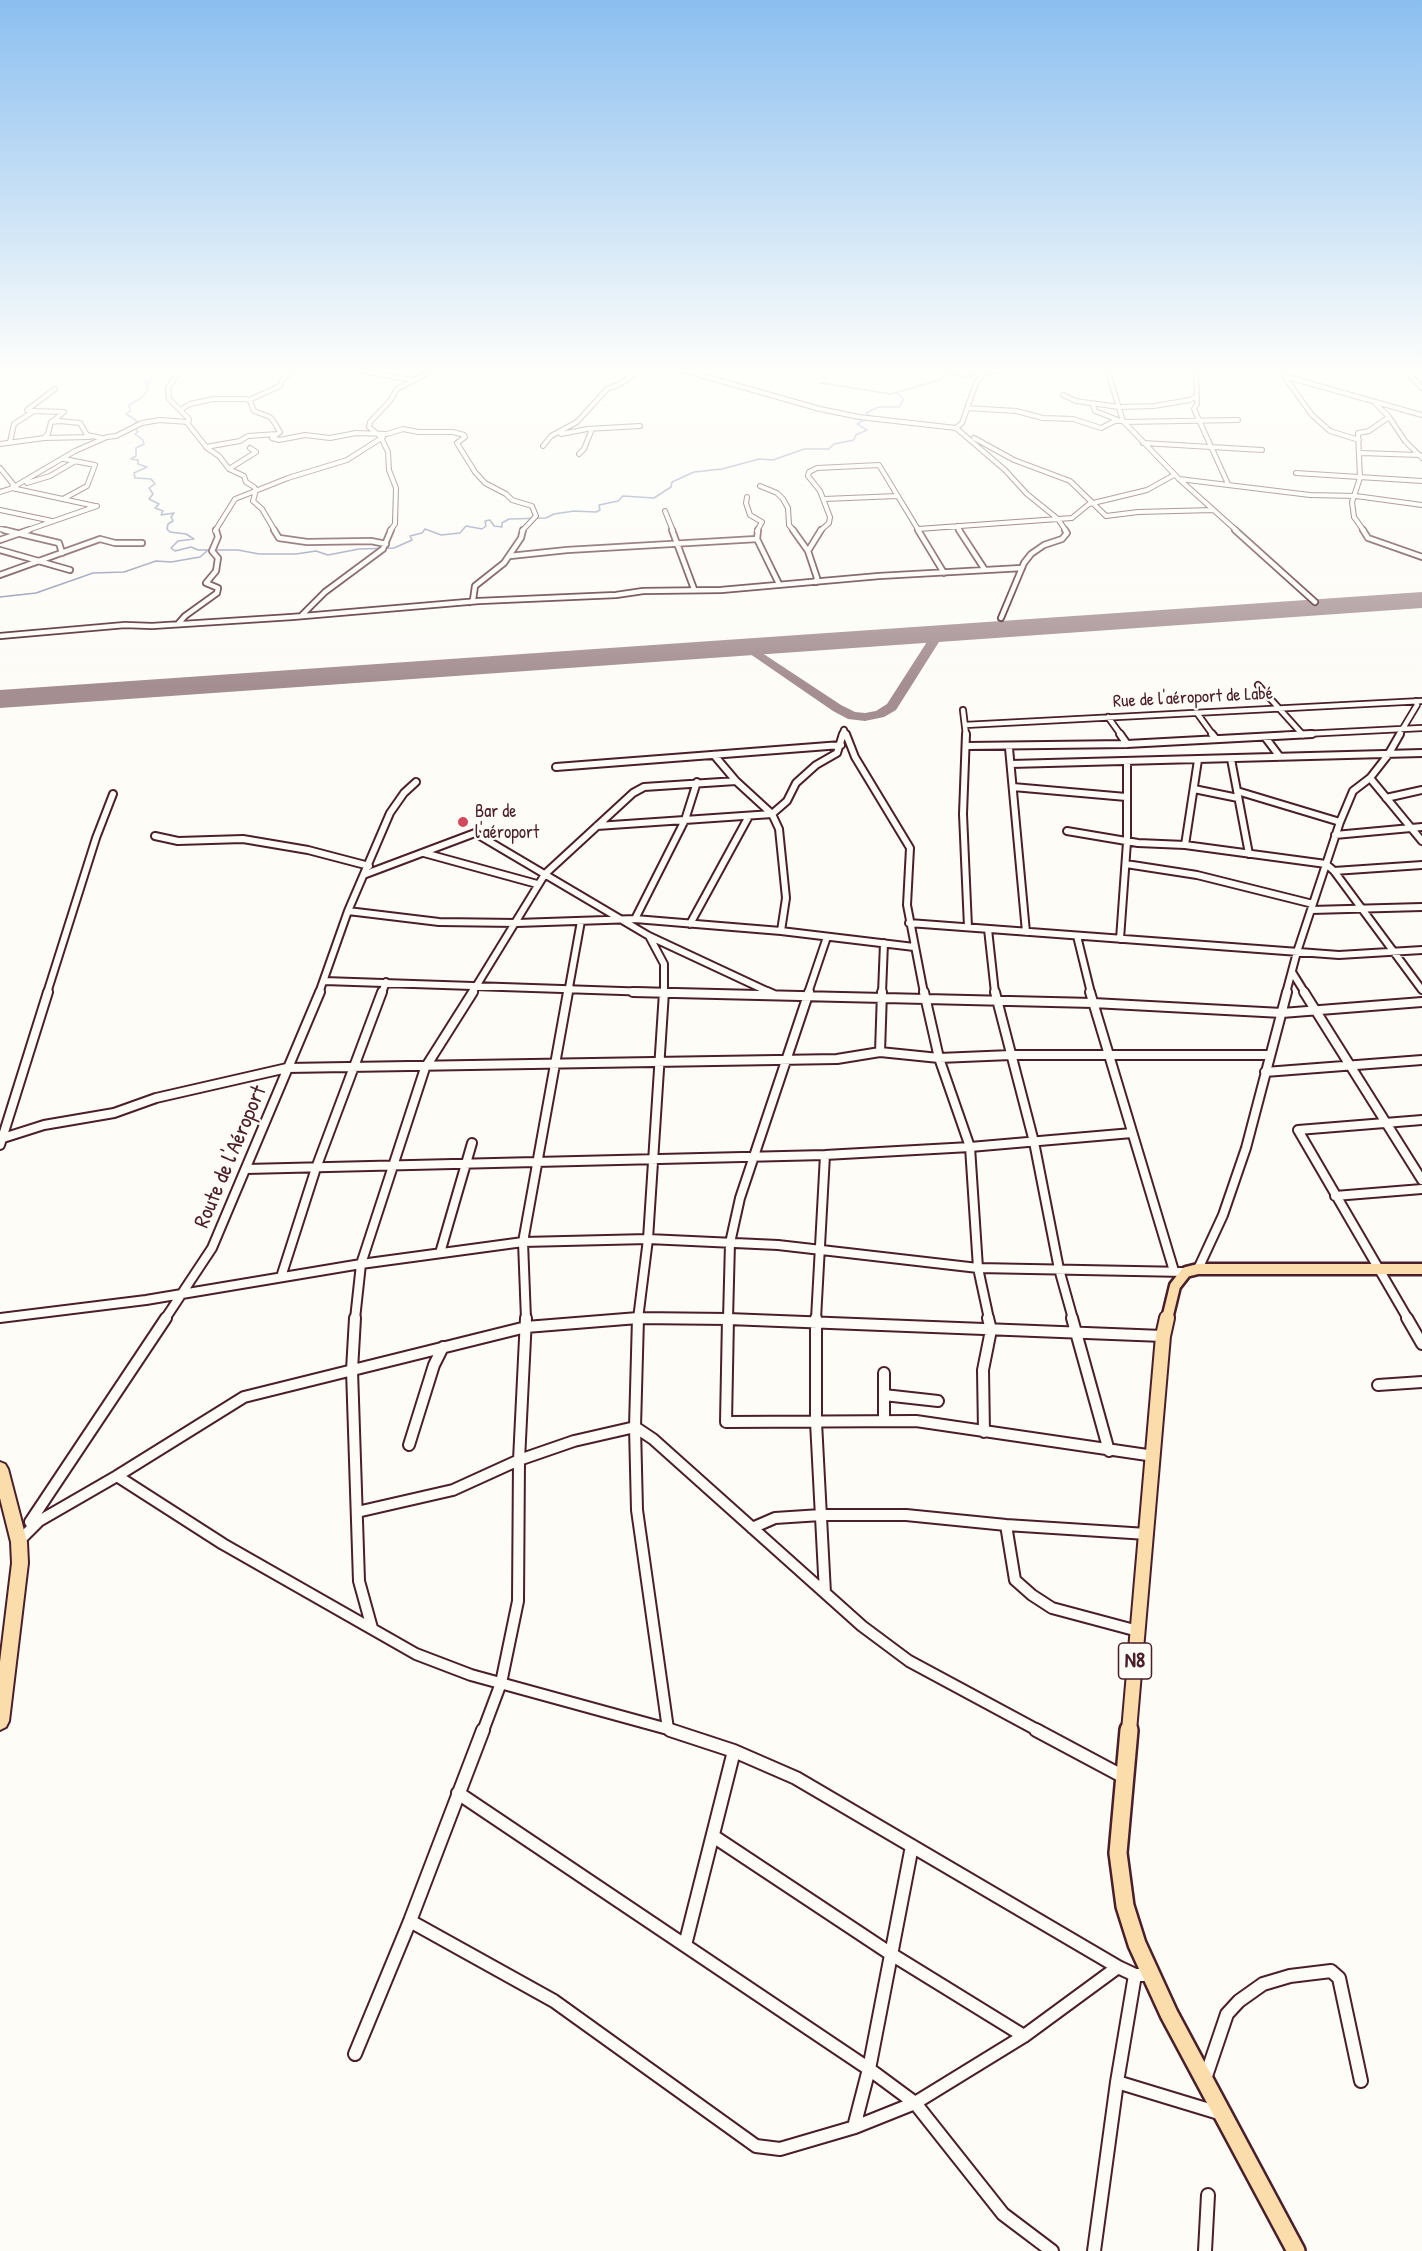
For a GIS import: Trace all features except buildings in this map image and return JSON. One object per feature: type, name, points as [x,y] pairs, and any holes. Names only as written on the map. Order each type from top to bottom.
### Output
[{"type":"highway","points":[[0,1721],[14,1622],[20,1563],[19,1542],[28,1522],[1,1474]]},
{"type":"main road","points":[[1186,1271],[1422,1269]]},
{"type":"main road","name":"N8","points":[[1186,1271],[1179,1277],[1175,1286],[1163,1336],[1124,1777],[1119,1863],[1125,1906],[1137,1944],[1143,1975],[1204,2080],[1296,2251]]},
{"type":"street","points":[[5,474],[13,484],[12,488]]},
{"type":"street","points":[[12,488],[37,474]]},
{"type":"street","points":[[0,492],[53,474]]},
{"type":"street","points":[[63,499],[87,486],[92,474]]},
{"type":"street","points":[[240,474],[256,490],[253,501],[262,509],[279,538],[307,542],[371,541],[384,548]]},
{"type":"street","points":[[178,624],[185,616],[217,593],[218,588],[206,583],[216,571],[218,558],[213,549],[218,537],[215,531],[228,511],[228,507],[238,496],[301,474]]},
{"type":"street","points":[[300,616],[325,592],[384,548],[387,536],[395,524],[396,488],[391,474]]},
{"type":"street","points":[[470,602],[473,600],[475,586],[510,556],[522,537],[522,531],[536,516],[532,506],[512,500],[507,494],[485,483],[477,474]]},
{"type":"street","points":[[808,551],[818,533],[829,523],[829,512],[824,499],[808,476],[809,474]]},
{"type":"street","points":[[885,474],[944,573]]},
{"type":"street","points":[[1001,618],[1022,568],[1034,550],[1066,536],[1067,533],[1058,519],[1027,494],[1009,474]]},
{"type":"street","points":[[1054,474],[1063,477],[1094,502],[1106,516],[1138,512],[1212,510]]},
{"type":"street","points":[[1224,474],[1228,484]]},
{"type":"street","points":[[1309,474],[1422,481]]},
{"type":"street","points":[[1360,474],[1356,496],[1352,502],[1354,517],[1368,538],[1422,557]]},
{"type":"street","points":[[918,529],[1076,517],[1084,507],[1094,502],[1147,490],[1174,475],[1315,602]]},
{"type":"street","points":[[1179,479],[1310,495],[1356,496],[1422,505]]},
{"type":"street","points":[[760,486],[777,493],[783,499],[788,508],[789,525],[808,551],[816,573],[816,582]]},
{"type":"street","points":[[0,540],[97,506],[12,488]]},
{"type":"street","points":[[747,496],[746,504],[750,515],[762,522],[757,532],[757,539],[779,584]]},
{"type":"street","points":[[824,499],[897,496]]},
{"type":"street","points":[[0,510],[54,521]]},
{"type":"street","points":[[665,511],[694,589]]},
{"type":"street","points":[[957,526],[985,570]]},
{"type":"street","points":[[0,529],[59,543],[62,553]]},
{"type":"street","points":[[0,575],[100,539],[115,543],[142,543]]},
{"type":"street","points":[[510,556],[567,550],[757,539]]},
{"type":"street","points":[[1401,549],[1422,563]]},
{"type":"street","points":[[0,550],[70,570]]},
{"type":"street","points":[[0,636],[125,625],[152,626],[470,602],[555,599],[643,591],[721,590],[879,576],[1022,568]]},
{"type":"street","points":[[1258,684],[1303,735]]},
{"type":"street","points":[[1186,1271],[1223,1215],[1246,1148],[1297,952],[1340,822],[1353,792],[1370,778],[1388,755],[1419,701]]},
{"type":"street","name":"Rue de l'aéroport de Labé","points":[[965,725],[1419,701]]},
{"type":"street","points":[[963,710],[967,746],[963,814],[968,927]]},
{"type":"street","points":[[1197,713],[1216,739]]},
{"type":"street","points":[[1108,717],[1127,744]]},
{"type":"street","points":[[967,746],[1010,748],[1127,744],[1422,728]]},
{"type":"street","points":[[597,826],[772,814],[787,801],[796,783],[816,765],[837,753],[844,730],[855,757],[910,848],[907,905],[909,923],[939,1058],[970,1147],[978,1268],[991,1330],[982,1370],[984,1432]]},
{"type":"street","points":[[1265,737],[1280,757]]},
{"type":"street","points":[[556,767],[841,745]]},
{"type":"street","points":[[1010,748],[1026,932]]},
{"type":"street","points":[[1011,764],[1422,753]]},
{"type":"street","points":[[714,755],[736,781],[772,814],[779,829],[786,898],[781,931]]},
{"type":"street","points":[[1231,759],[1249,854]]},
{"type":"street","points":[[1185,845],[1198,760]]},
{"type":"street","points":[[1120,939],[1127,842],[1127,761]]},
{"type":"street","points":[[1370,778],[1422,841]]},
{"type":"street","points":[[372,1629],[359,1581],[352,1370],[361,1264],[425,1068],[517,923],[537,884],[597,826],[633,793],[644,787],[736,781]]},
{"type":"street","name":"Route de l'Aéroport","points":[[28,1522],[212,1248],[324,981],[348,911],[366,874],[390,813],[404,793],[416,782]]},
{"type":"street","points":[[635,920],[684,820],[697,782]]},
{"type":"street","points":[[1013,787],[1126,797]]},
{"type":"street","points":[[1194,789],[1238,795],[1340,822]]},
{"type":"street","points":[[1386,798],[1422,790]]},
{"type":"street","points":[[1,1141],[96,838],[114,794]]},
{"type":"street","points":[[690,924],[748,816]]},
{"type":"street","points":[[1335,835],[1422,827]]},
{"type":"street","points":[[1067,831],[1127,842],[1185,845],[1326,864],[1334,871],[1422,990]]},
{"type":"street","points":[[366,874],[475,833],[649,936],[777,996]]},
{"type":"street","points":[[155,836],[178,841],[243,839],[308,850],[369,866]]},
{"type":"street","points":[[424,853],[537,884]]},
{"type":"street","points":[[1126,864],[1197,875],[1312,907],[1363,910],[1422,907]]},
{"type":"street","points":[[1334,871],[1422,865]]},
{"type":"street","points":[[348,911],[440,922],[635,920],[781,931],[914,947]]},
{"type":"street","points":[[355,2054],[410,1921],[501,1683],[518,1601],[519,1460],[526,1327],[524,1242],[581,921]]},
{"type":"street","points":[[909,923],[1339,955],[1422,950]]},
{"type":"street","points":[[988,929],[996,1001],[1034,1142],[1059,1269],[1108,1451]]},
{"type":"street","points":[[649,936],[664,964],[664,993],[648,1239],[638,1318],[635,1427],[637,1510],[668,1729]]},
{"type":"street","points":[[1077,936],[1093,1004],[1132,1133],[1186,1271]]},
{"type":"street","points":[[827,937],[740,1198],[730,1243],[726,1422],[916,1421],[1108,1451],[1154,1455]]},
{"type":"street","points":[[880,1052],[884,944]]},
{"type":"street","points":[[1292,972],[1422,1180]]},
{"type":"street","points":[[324,981],[664,993],[1093,1004],[1282,1013],[1422,1002]]},
{"type":"street","points":[[281,1277],[316,1168],[386,982]]},
{"type":"street","points":[[1,1141],[44,1125],[114,1113],[156,1098],[287,1068],[425,1068],[837,1059],[880,1052],[939,1058],[1108,1054],[1269,1055]]},
{"type":"street","points":[[1265,1072],[1422,1060]]},
{"type":"street","points":[[1422,1120],[1298,1130],[1422,1344]]},
{"type":"street","points":[[246,1169],[825,1155],[970,1147],[1132,1133]]},
{"type":"street","points":[[440,1254],[472,1143]]},
{"type":"street","points":[[825,1155],[816,1322],[816,1422],[825,1593]]},
{"type":"street","points":[[1335,1196],[1422,1189]]},
{"type":"street","points":[[0,1318],[146,1300],[361,1264],[524,1242],[648,1239],[819,1250],[978,1268],[1186,1271]]},
{"type":"street","points":[[19,1542],[28,1522],[117,1476],[244,1397],[526,1327],[638,1318],[728,1319],[1163,1336]]},
{"type":"street","points":[[409,1446],[434,1365],[443,1347]]},
{"type":"street","points":[[884,1373],[884,1422]]},
{"type":"street","points":[[1378,1385],[1422,1382]]},
{"type":"street","points":[[884,1395],[938,1401]]},
{"type":"street","points":[[357,1512],[453,1490],[519,1460],[574,1441],[635,1427],[653,1439],[862,1626],[909,1661],[1124,1777]]},
{"type":"street","points":[[117,1476],[223,1545],[417,1654],[471,1676],[668,1729],[734,1751],[796,1778],[1118,1967],[1143,1975],[1117,2082],[1094,2251]]},
{"type":"street","points":[[752,1528],[776,1518],[821,1515],[906,1515],[1006,1525],[1147,1534]]},
{"type":"street","points":[[1006,1525],[1015,1580],[1032,1595],[1053,1608],[1138,1631]]},
{"type":"street","points":[[685,1945],[734,1751]]},
{"type":"street","points":[[458,1794],[869,2069],[915,2103],[1003,2214],[1052,2251]]},
{"type":"street","points":[[712,1836],[891,1954],[1024,2036]]},
{"type":"street","points":[[855,2127],[869,2069],[912,1846]]},
{"type":"street","points":[[410,1921],[554,2001],[756,2146],[780,2149],[855,2127],[915,2103],[1024,2036],[1118,1967]]},
{"type":"street","points":[[1204,2080],[1227,2014],[1239,2001],[1263,1984],[1290,1976],[1331,1971],[1339,1978],[1361,2081]]},
{"type":"street","points":[[1117,2082],[1222,2114]]},
{"type":"street","points":[[1205,2251],[1208,2195]]},
{"type":"waterway","points":[[134,474],[135,478],[151,479],[155,484],[149,488],[153,494],[149,499],[159,504],[155,508],[163,511],[161,515],[174,513],[171,517],[173,521],[168,524],[167,529],[170,532],[186,534],[194,539],[178,541],[171,548],[175,551],[191,547],[198,550],[238,550],[259,554],[296,554],[316,551],[328,555],[359,549],[394,548],[412,540],[410,536],[422,533],[425,529],[441,535],[460,533],[466,526],[482,529],[486,526],[485,521],[490,520],[494,526],[502,527],[502,523],[509,519],[546,518],[554,514],[574,511],[596,512],[600,510],[599,505],[618,501],[623,496],[654,498],[671,487],[672,482],[689,474]]},
{"type":"waterway","points":[[0,597],[36,593],[93,573],[124,572],[156,561],[171,562],[200,557],[207,551]]},
{"type":"taxiway","points":[[746,647],[837,708],[852,716],[865,717],[880,714],[892,707],[938,634]]},
{"type":"runway","points":[[0,699],[1422,600]]},
{"type":"place","name":"Bar de l'aéroport","points":[[463,822]]}]
